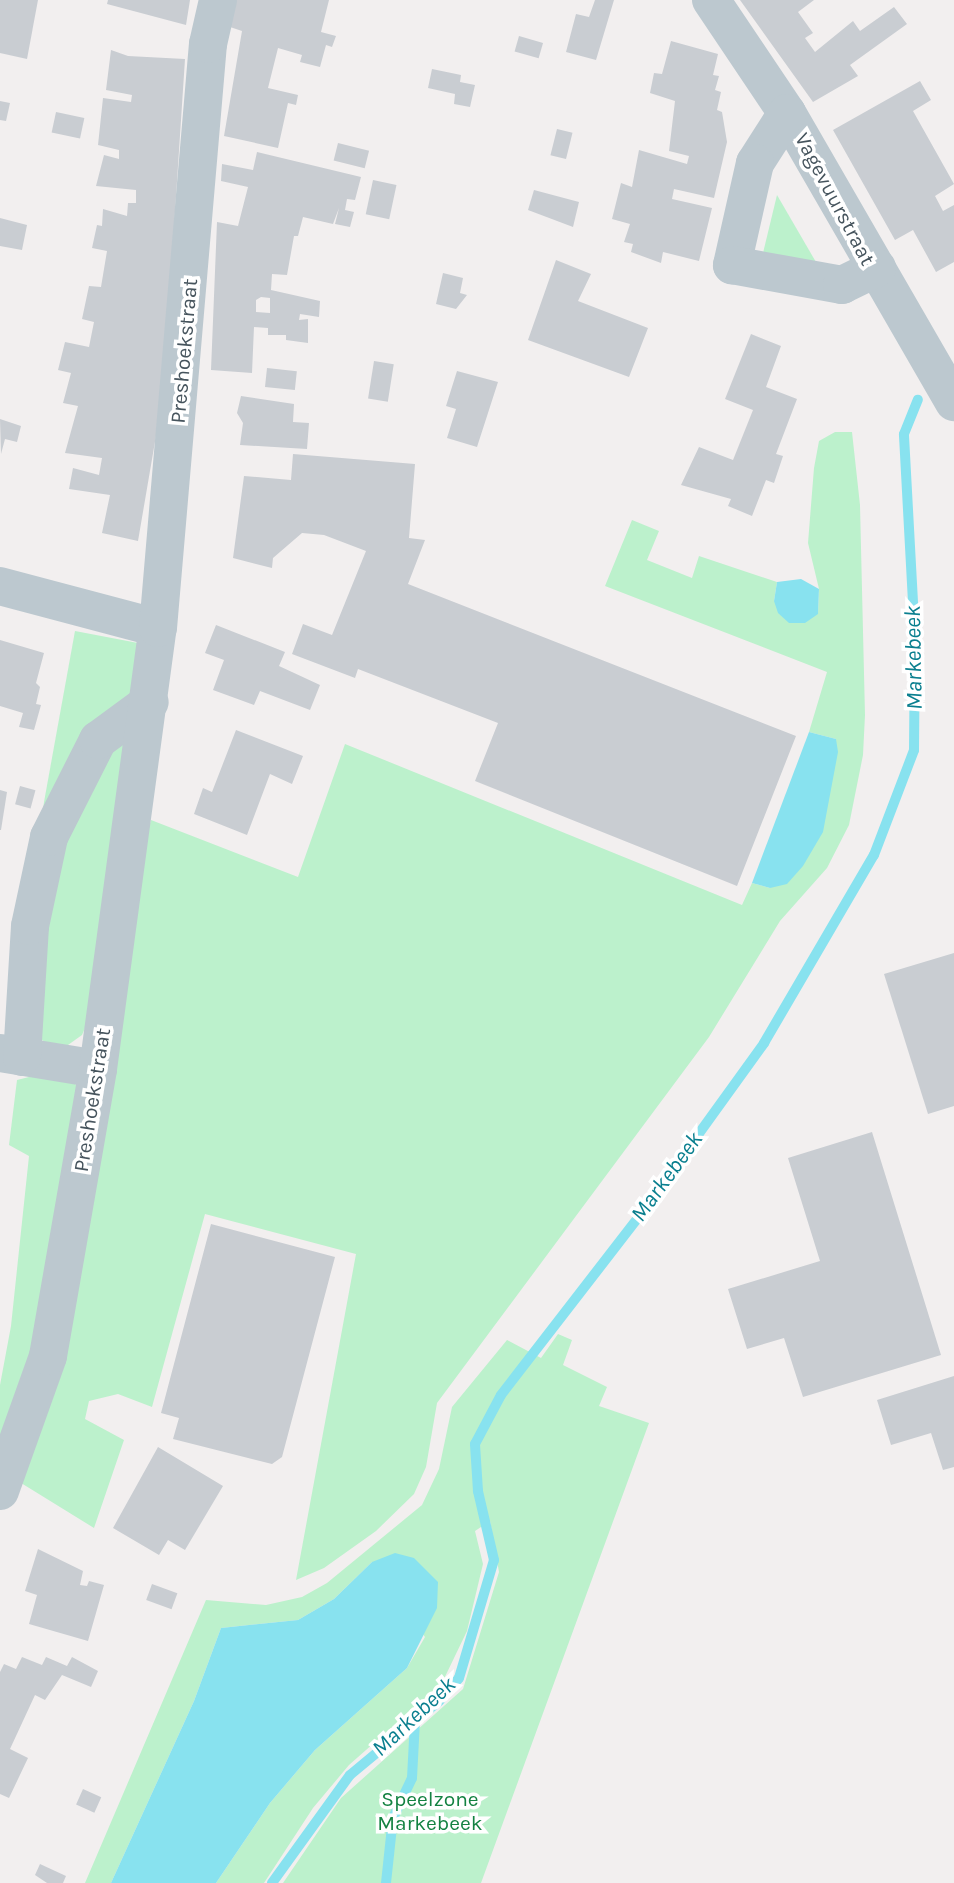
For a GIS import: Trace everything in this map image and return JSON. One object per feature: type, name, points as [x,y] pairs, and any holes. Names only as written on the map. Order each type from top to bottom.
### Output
[{"type":"street","name":"Preshoekstraat","points":[[0,1491],[48,1356],[98,1069],[150,702],[167,544],[208,44],[218,0]]},
{"type":"street","name":"Vagevuurstraat","points":[[711,0],[787,113],[877,268],[842,285],[732,265],[755,163],[787,113]]},
{"type":"street","points":[[877,268],[954,402]]},
{"type":"street","points":[[0,586],[158,628]]},
{"type":"street","points":[[98,1069],[11,1055],[30,926],[49,837],[98,740],[150,702]]},
{"type":"green space","points":[[777,195],[820,269],[763,253]]},
{"type":"green space","points":[[835,432],[852,432],[860,505],[865,715],[863,755],[849,825],[827,868],[780,921],[709,1037],[437,1403],[426,1467],[414,1494],[376,1531],[324,1568],[296,1580],[356,1254],[205,1214],[152,1407],[118,1394],[89,1401],[85,1419],[124,1440],[94,1528],[0,1470],[0,1385],[11,1326],[29,1156],[9,1145],[17,1080],[49,1072],[79,1086],[151,820],[298,877],[345,744],[742,905],[752,883],[770,888],[836,739],[809,732],[827,672],[605,586],[632,520],[659,531],[647,560],[692,578],[699,556],[777,582],[774,601],[818,613],[819,589],[808,543],[814,468],[819,441]]},
{"type":"green space","points":[[75,631],[138,643],[91,1014],[82,1035],[61,1050],[36,1037],[32,896],[44,802]]},
{"type":"green space","name":"Speelzone Markebeek","points":[[558,1334],[572,1340],[563,1365],[607,1387],[599,1406],[649,1423],[481,1883],[283,1883],[341,1798],[463,1689],[499,1572],[490,1521],[475,1531],[483,1564],[467,1631],[442,1683],[349,1765],[313,1808],[264,1883],[216,1883],[270,1803],[315,1750],[407,1668],[425,1637],[372,1562],[334,1599],[298,1620],[221,1628],[194,1701],[111,1883],[85,1883],[206,1600],[266,1605],[302,1597],[327,1583],[422,1505],[439,1469],[452,1407],[507,1340],[541,1358]]},
{"type":"water","points":[[801,579],[819,589],[818,614],[805,623],[789,623],[778,613],[774,601],[777,582]]},
{"type":"water","points":[[809,732],[836,739],[838,752],[823,832],[803,866],[787,884],[770,888],[752,883]]},
{"type":"water","points":[[395,1553],[414,1558],[438,1582],[437,1608],[407,1668],[315,1750],[270,1803],[216,1883],[111,1883],[194,1701],[221,1628],[298,1620],[334,1599],[372,1562]]},
{"type":"building","points":[[0,0],[38,0],[27,59],[0,53]]},
{"type":"building","points":[[108,0],[190,0],[186,25],[107,4]]},
{"type":"building","points":[[233,0],[329,0],[321,32],[336,36],[332,47],[326,45],[320,67],[300,62],[302,55],[278,48],[268,88],[298,95],[296,105],[288,103],[278,148],[224,136],[242,31],[230,27]]},
{"type":"building","points":[[595,0],[614,0],[596,60],[566,52],[576,14],[589,17]]},
{"type":"building","points":[[740,0],[814,0],[798,12],[813,33],[805,38],[815,52],[853,21],[860,31],[894,7],[907,24],[850,65],[858,76],[813,102]]},
{"type":"building","points":[[519,36],[543,43],[539,58],[515,51]]},
{"type":"building","points":[[671,41],[718,54],[713,75],[719,76],[715,90],[721,92],[717,110],[722,112],[727,142],[714,198],[674,189],[672,199],[712,208],[699,261],[663,252],[661,263],[631,252],[633,244],[624,242],[630,224],[612,219],[621,183],[632,187],[639,150],[687,164],[689,156],[669,151],[675,101],[650,93],[654,73],[662,74]]},
{"type":"building","points":[[111,50],[128,56],[185,59],[163,395],[138,541],[102,533],[110,495],[69,489],[73,468],[99,475],[102,458],[65,453],[78,406],[63,403],[71,373],[58,370],[65,342],[89,347],[94,322],[82,319],[89,286],[101,287],[107,251],[92,248],[97,225],[102,226],[103,209],[127,216],[128,203],[136,203],[136,190],[96,186],[104,155],[119,159],[119,150],[98,145],[103,98],[131,102],[132,95],[106,90]]},
{"type":"building","points":[[432,69],[461,75],[460,82],[475,85],[470,107],[454,104],[455,94],[428,88]]},
{"type":"building","points":[[920,81],[931,100],[913,111],[954,184],[935,196],[943,211],[954,205],[954,262],[936,272],[913,230],[895,240],[833,130]]},
{"type":"building","points":[[0,101],[10,103],[6,121],[0,120]]},
{"type":"building","points":[[56,112],[84,118],[80,139],[52,133]]},
{"type":"building","points":[[557,129],[573,133],[566,159],[550,155]]},
{"type":"building","points":[[338,143],[369,151],[365,168],[334,160]]},
{"type":"building","points":[[257,152],[361,177],[355,200],[347,199],[345,210],[354,212],[350,227],[335,224],[339,208],[333,224],[303,217],[298,236],[294,236],[287,275],[272,274],[271,290],[320,301],[319,317],[300,314],[299,320],[308,319],[308,343],[286,340],[286,335],[268,335],[268,328],[254,327],[252,373],[211,370],[217,222],[238,226],[248,187],[221,181],[222,164],[253,170]],"holes":[[[261,297],[270,298],[270,313],[256,312],[256,300]]]},
{"type":"building","points":[[373,180],[396,185],[389,219],[366,214]]},
{"type":"building","points":[[534,190],[579,202],[573,227],[528,210]]},
{"type":"building","points":[[0,218],[27,225],[22,250],[0,246]]},
{"type":"building","points":[[556,260],[591,274],[578,301],[648,328],[629,377],[528,340]]},
{"type":"building","points":[[443,273],[463,278],[460,293],[467,295],[456,309],[436,304]]},
{"type":"building","points":[[751,334],[781,346],[766,387],[797,399],[776,454],[783,456],[774,483],[766,480],[752,516],[728,506],[731,499],[681,485],[699,447],[733,460],[753,410],[725,399]]},
{"type":"building","points":[[374,361],[394,364],[388,402],[368,399]]},
{"type":"building","points":[[267,368],[297,371],[295,390],[265,387]]},
{"type":"building","points":[[457,371],[498,382],[477,447],[447,438],[456,409],[446,406]]},
{"type":"building","points":[[241,396],[294,404],[293,422],[309,423],[307,449],[240,445],[243,423],[237,413]]},
{"type":"building","points":[[0,419],[21,426],[17,442],[5,439],[1,454]]},
{"type":"building","points":[[293,454],[415,464],[409,538],[425,540],[408,584],[796,736],[737,886],[475,781],[498,723],[358,669],[355,678],[292,654],[303,624],[332,635],[366,551],[324,535],[302,533],[273,558],[272,568],[233,558],[244,476],[291,480]]},
{"type":"building","points":[[216,625],[285,652],[279,666],[320,685],[310,710],[260,691],[254,705],[213,690],[224,660],[205,653]]},
{"type":"building","points":[[0,640],[44,653],[36,683],[40,687],[36,704],[41,705],[34,730],[19,727],[23,713],[0,706]]},
{"type":"building","points":[[236,730],[303,756],[292,784],[270,774],[247,835],[194,814],[203,788],[212,792]]},
{"type":"building","points":[[20,786],[35,790],[31,808],[15,804]]},
{"type":"building","points":[[0,790],[7,792],[1,830],[0,830]]},
{"type":"building","points":[[954,953],[954,1106],[928,1114],[884,974]]},
{"type":"building","points":[[872,1132],[941,1355],[803,1397],[784,1338],[747,1349],[728,1289],[820,1261],[788,1158]]},
{"type":"building","points":[[211,1224],[335,1257],[282,1457],[272,1464],[173,1439],[179,1418],[161,1413]]},
{"type":"building","points":[[954,1376],[954,1467],[943,1470],[931,1433],[891,1445],[877,1400]]},
{"type":"building","points":[[158,1447],[223,1486],[185,1550],[168,1540],[159,1555],[113,1528]]},
{"type":"building","points":[[38,1549],[83,1571],[80,1585],[87,1586],[89,1581],[104,1585],[88,1641],[29,1624],[37,1595],[25,1591]]},
{"type":"building","points":[[152,1584],[177,1593],[172,1609],[146,1600]]},
{"type":"building","points":[[22,1657],[42,1665],[46,1657],[67,1666],[72,1657],[98,1671],[91,1687],[62,1675],[45,1700],[35,1695],[10,1749],[28,1758],[9,1798],[0,1794],[0,1672],[4,1664],[16,1669]]},
{"type":"building","points":[[83,1789],[101,1797],[94,1813],[76,1805]]},
{"type":"building","points":[[40,1864],[66,1876],[63,1883],[47,1883],[35,1875]]},
{"type":"waterway","name":"Markebeek","points":[[272,1883],[350,1775],[439,1701],[459,1678],[494,1560],[478,1491],[475,1444],[501,1395],[638,1218],[764,1043],[874,855],[914,750],[915,639],[904,434],[918,400]]},
{"type":"waterway","points":[[386,1883],[393,1818],[412,1778],[415,1721]]}]
